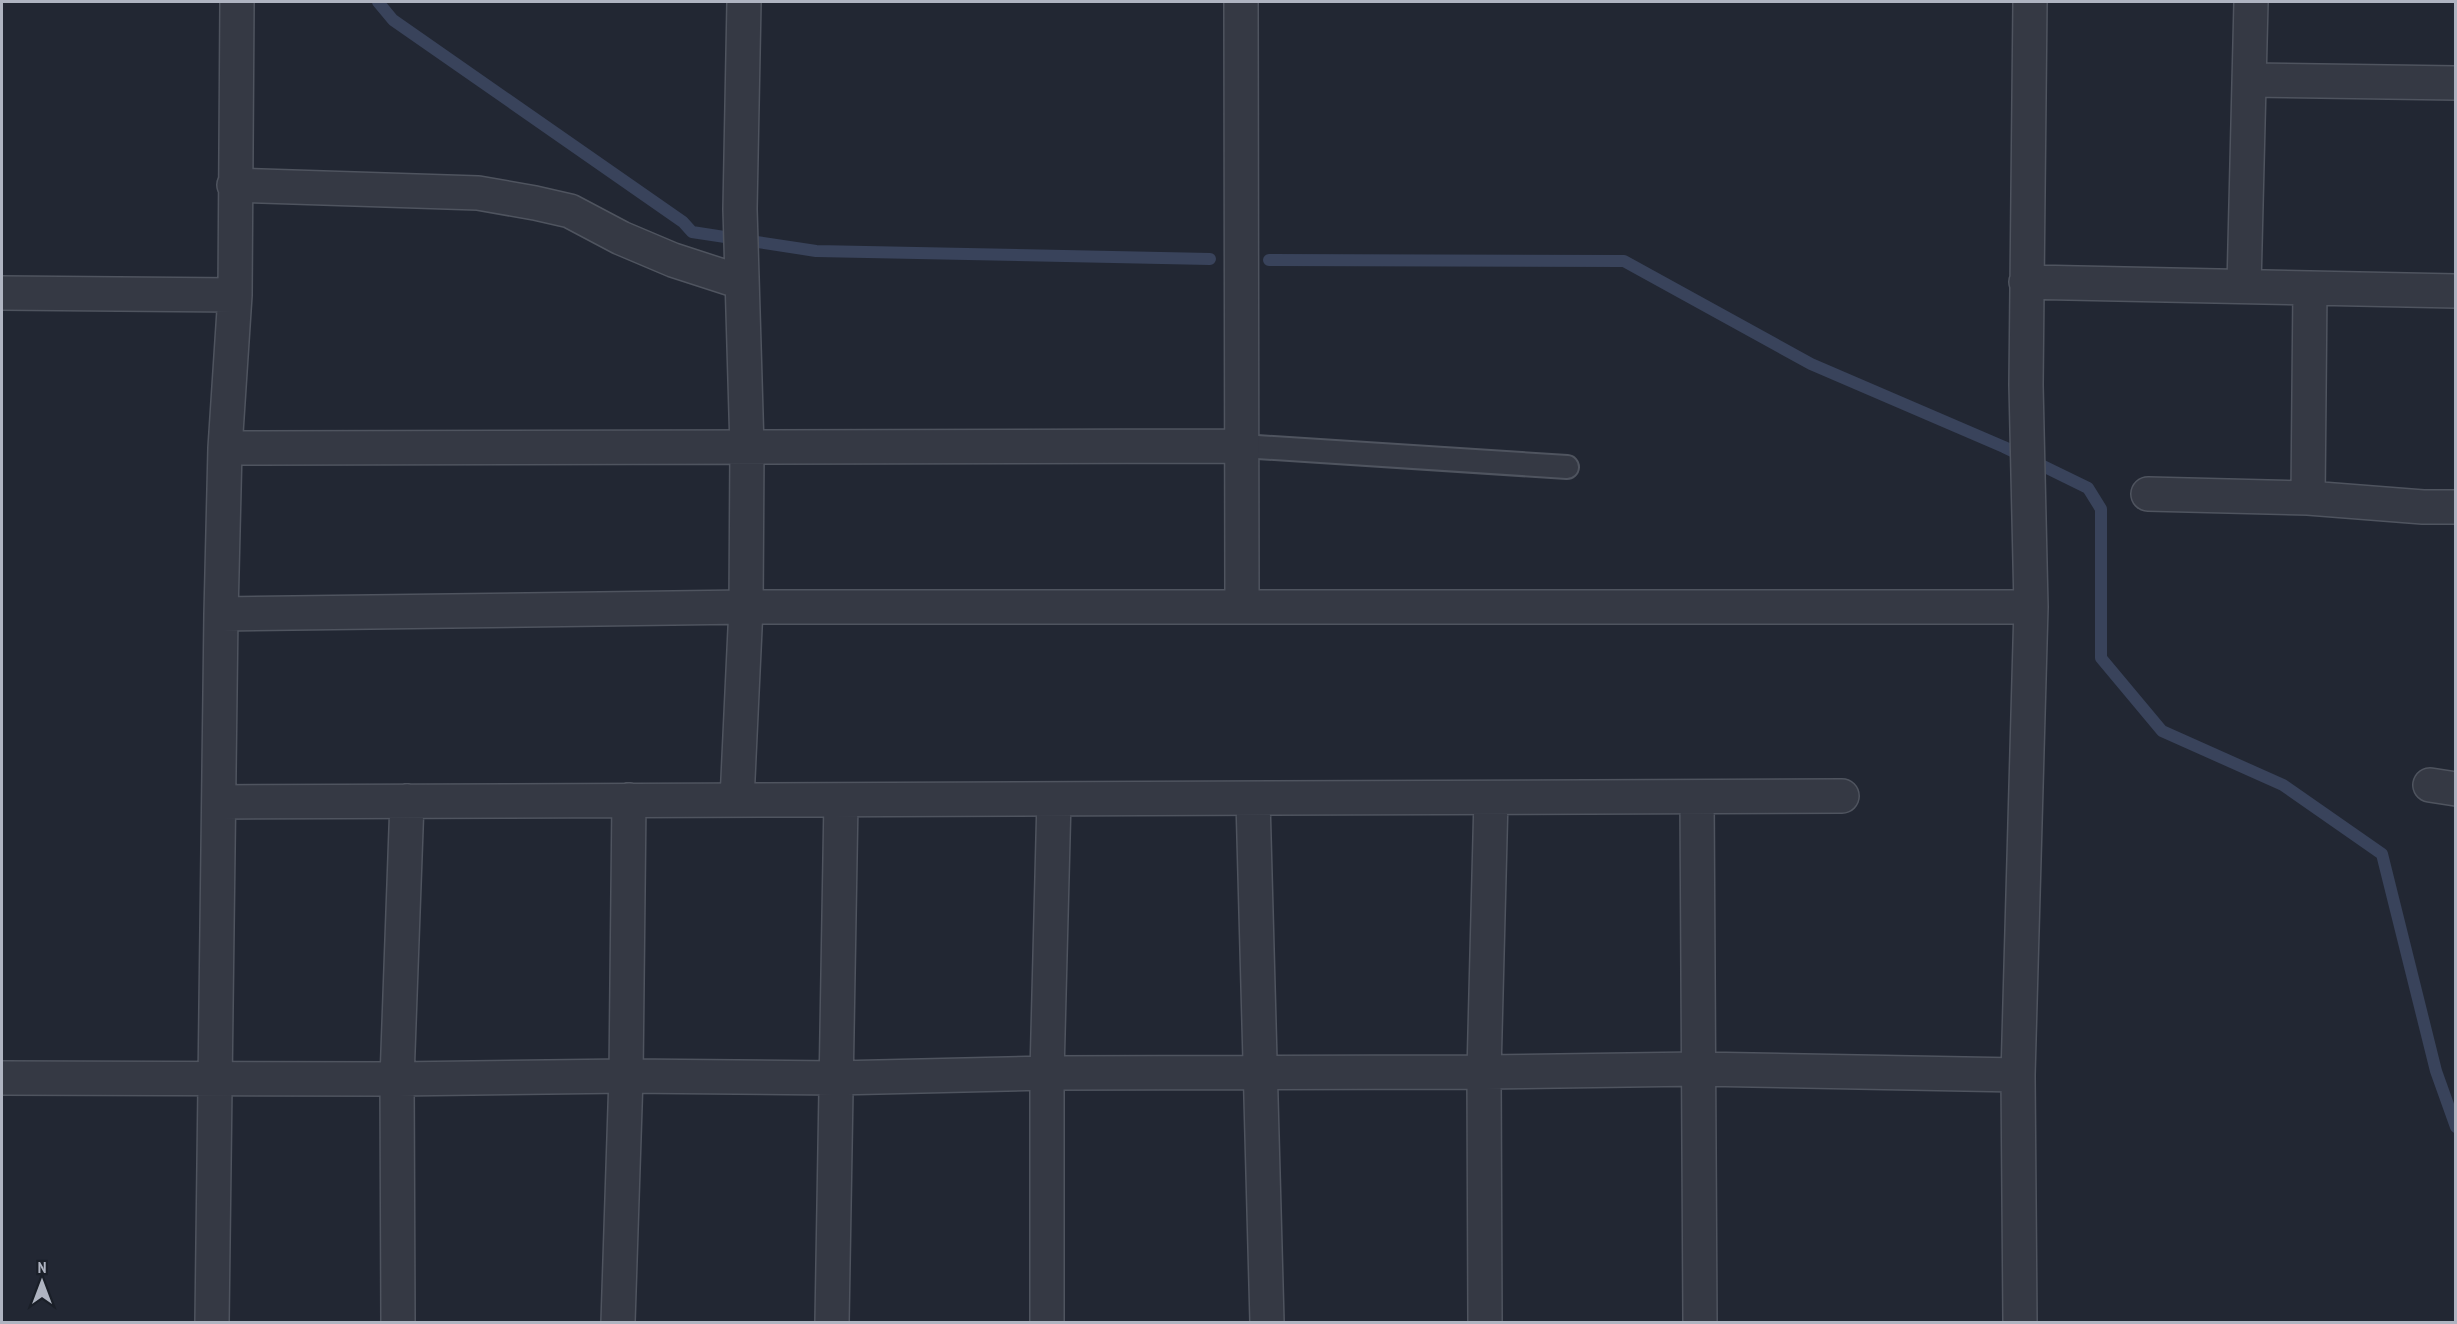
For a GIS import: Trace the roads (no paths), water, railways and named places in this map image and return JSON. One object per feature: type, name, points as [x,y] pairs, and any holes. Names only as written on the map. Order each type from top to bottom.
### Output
[{"type":"street","points":[[212,1323],[221,614],[225,448],[235,295],[237,2]]},
{"type":"street","points":[[737,800],[746,607],[747,448],[740,209],[744,2]]},
{"type":"street","points":[[1241,2],[1242,606]]},
{"type":"street","points":[[2020,1322],[2018,1075],[2031,607],[2026,385],[2030,2]]},
{"type":"street","points":[[2244,286],[2251,2]]},
{"type":"street","points":[[2250,80],[2456,83]]},
{"type":"street","points":[[234,185],[478,192],[570,211],[621,238],[673,260],[741,272]]},
{"type":"street","points":[[2026,282],[2456,291]]},
{"type":"street","points":[[2308,498],[2310,288]]},
{"type":"street","points":[[2,293],[235,295]]},
{"type":"street","points":[[225,448],[1242,446]]},
{"type":"street","points":[[2148,494],[2308,498],[2423,507],[2456,507]]},
{"type":"street","points":[[221,614],[746,607],[2031,607]]},
{"type":"street","points":[[219,802],[1253,800],[1842,796]]},
{"type":"street","points":[[1697,797],[1700,1323]]},
{"type":"street","points":[[1485,1323],[1484,1072],[1491,798]]},
{"type":"street","points":[[1047,1323],[1047,1073],[1054,799]]},
{"type":"street","points":[[618,1323],[626,1076],[629,800]]},
{"type":"street","points":[[832,1323],[841,800]]},
{"type":"street","points":[[1253,800],[1267,1323]]},
{"type":"street","points":[[398,1323],[397,1078],[407,801]]},
{"type":"street","points":[[2,1078],[626,1076],[836,1078],[1047,1073],[1698,1069],[2018,1075]]},
{"type":"lane","points":[[1242,446],[1567,467]]},
{"type":"waterway","points":[[378,2],[393,20],[683,222],[692,232],[816,251],[1210,259]]},
{"type":"waterway","points":[[1269,260],[1624,261],[1811,364],[2004,447],[2088,488],[2101,509],[2101,658],[2162,731],[2283,785],[2382,854],[2436,1071],[2456,1127]]}]
